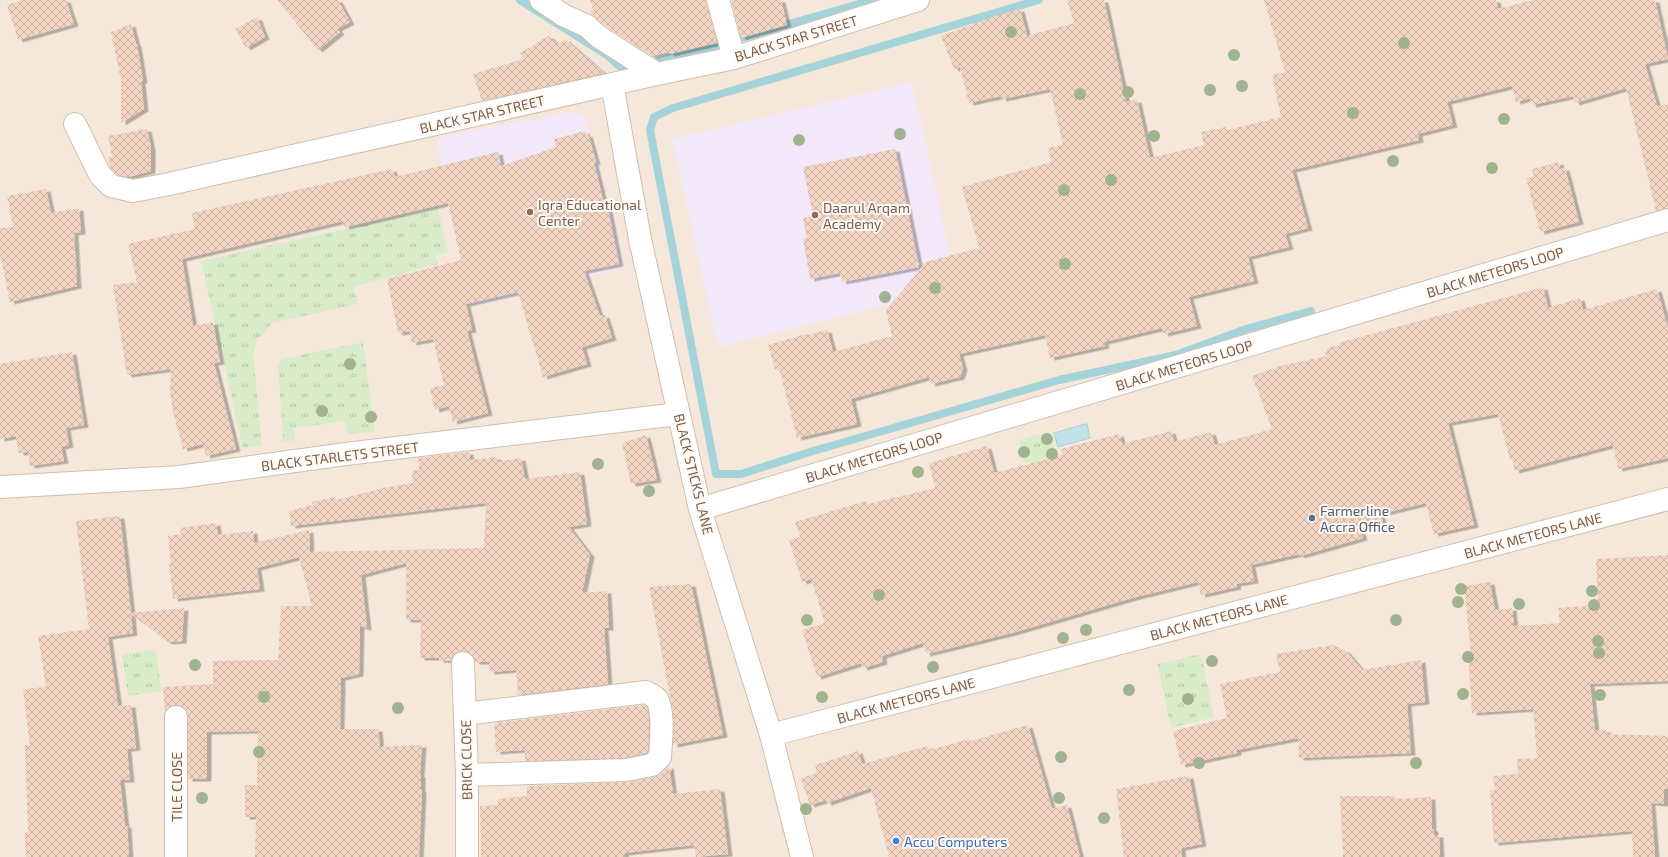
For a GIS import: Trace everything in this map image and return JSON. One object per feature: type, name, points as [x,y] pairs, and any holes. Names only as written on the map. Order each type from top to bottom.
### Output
[{"type":"street","points":[[541,0],[563,15],[588,26],[599,37],[657,74]]},
{"type":"street","points":[[718,0],[734,58]]},
{"type":"street","name":"BLACK STAR STREET","points":[[75,124],[100,175],[111,186],[133,191],[734,58],[859,9],[918,0]]},
{"type":"street","name":"BLACK STICKS LANE","points":[[612,84],[640,239],[700,509],[771,735],[802,857]]},
{"type":"street","name":"BLACK METEORS LOOP","points":[[700,509],[1668,220]]},
{"type":"street","name":"BLACK STARLETS STREET","points":[[0,487],[179,477],[346,454],[678,414]]},
{"type":"street","name":"BLACK METEORS LANE","points":[[771,735],[1668,499]]},
{"type":"street","name":"BRICK CLOSE","points":[[463,663],[467,775],[467,857]]},
{"type":"street","points":[[465,714],[646,692],[654,696],[658,701],[661,722],[660,757],[652,765],[626,770],[467,775]]},
{"type":"street","name":"TILE CLOSE","points":[[176,717],[176,857]]},
{"type":"shaded area","points":[[0,0],[1668,0],[1668,857],[0,857]]},
{"type":"shaded area","name":"Daarul Arqam Academy","points":[[912,82],[958,290],[904,301],[718,347],[672,139]]},
{"type":"shaded area","name":"Iqra Educational Center","points":[[571,112],[585,116],[602,179],[597,181],[602,203],[609,201],[624,267],[473,307],[451,220],[438,137]]},
{"type":"green space","points":[[438,208],[448,253],[436,255],[438,264],[356,286],[354,290],[358,304],[272,323],[257,341],[253,353],[262,446],[243,448],[201,261]]},
{"type":"green space","points":[[363,342],[375,432],[348,434],[344,421],[294,428],[295,439],[292,441],[283,441],[278,365],[282,359]]},
{"type":"green space","points":[[1049,433],[1052,438],[1056,455],[1054,457],[1027,463],[1025,462],[1022,458],[1020,440]]},
{"type":"green space","points":[[155,649],[162,691],[128,696],[122,655]]},
{"type":"green space","points":[[1201,654],[1214,717],[1171,728],[1157,664]]},
{"type":"water","points":[[1087,424],[1090,438],[1058,447],[1054,433]]},
{"type":"building","points":[[22,0],[66,0],[74,24],[18,40],[7,5]]},
{"type":"building","points":[[277,0],[338,0],[350,22],[337,29],[340,32],[318,50]]},
{"type":"building","points":[[590,0],[706,0],[717,43],[670,54],[669,52],[652,56],[607,27],[592,15],[590,10],[593,9]]},
{"type":"building","points":[[731,0],[781,0],[787,25],[741,38]]},
{"type":"building","points":[[1067,0],[1104,0],[1126,102],[1137,100],[1150,158],[1204,145],[1201,132],[1226,127],[1227,130],[1281,117],[1272,75],[1285,72],[1264,0],[1496,0],[1498,9],[1533,0],[1655,0],[1668,59],[1645,64],[1657,106],[1668,104],[1668,208],[1656,211],[1626,88],[1575,103],[1573,96],[1532,105],[1530,98],[1516,102],[1512,86],[1447,102],[1453,125],[1418,134],[1419,140],[1292,170],[1308,228],[1285,234],[1289,247],[1248,257],[1254,281],[1189,297],[1197,326],[1164,334],[1162,328],[1104,342],[1105,346],[1050,358],[1045,335],[959,354],[963,368],[960,377],[931,384],[929,377],[851,399],[857,424],[797,438],[779,368],[775,369],[768,345],[806,334],[827,330],[833,352],[892,336],[886,310],[926,262],[979,248],[962,187],[1051,162],[1048,148],[1063,145],[1050,89],[1002,99],[1001,96],[969,103],[960,67],[954,69],[941,36],[987,19],[1020,9],[1027,36],[1074,23]]},
{"type":"building","points":[[257,17],[265,37],[246,48],[235,29]]},
{"type":"building","points":[[131,24],[137,44],[143,81],[141,81],[144,109],[121,123],[121,80],[111,32]]},
{"type":"building","points":[[549,36],[558,45],[565,39],[604,73],[482,101],[473,74],[524,59],[520,53]]},
{"type":"building","points":[[147,129],[151,148],[151,171],[128,177],[117,175],[111,168],[108,158],[112,156],[108,136]]},
{"type":"building","points":[[585,131],[586,135],[588,134],[596,162],[594,163],[604,204],[607,204],[619,264],[584,271],[600,316],[605,315],[612,338],[582,347],[587,364],[543,377],[518,292],[466,304],[472,330],[467,331],[488,413],[453,422],[449,406],[435,410],[430,388],[444,385],[433,339],[412,343],[410,331],[398,333],[387,279],[461,260],[448,203],[345,227],[343,221],[182,259],[193,326],[213,322],[220,362],[214,363],[236,449],[206,456],[203,444],[183,449],[170,393],[171,369],[127,375],[113,285],[137,282],[128,244],[195,229],[192,213],[392,169],[395,177],[498,152],[501,166],[556,147],[554,139]]},
{"type":"building","points":[[895,149],[919,267],[842,282],[840,273],[810,279],[803,239],[807,238],[803,218],[813,216],[803,167]]},
{"type":"building","points":[[1559,162],[1560,169],[1565,168],[1579,222],[1540,232],[1526,178],[1534,176],[1532,169]]},
{"type":"building","points":[[46,189],[51,213],[79,208],[81,232],[74,233],[77,286],[10,302],[0,254],[0,228],[13,227],[7,196]]},
{"type":"building","points":[[1543,287],[1548,308],[1580,298],[1583,310],[1657,289],[1668,328],[1668,458],[1618,469],[1613,445],[1515,471],[1512,460],[1510,460],[1498,414],[1448,423],[1474,525],[1434,534],[1426,503],[1380,514],[1383,523],[1360,529],[1363,538],[1300,556],[1299,554],[1251,565],[1254,581],[1236,584],[1237,587],[1201,595],[1198,582],[1136,597],[1012,633],[926,654],[923,643],[882,656],[883,662],[863,668],[861,663],[817,677],[802,630],[825,623],[811,579],[802,582],[789,540],[800,537],[795,522],[866,501],[868,504],[935,488],[929,463],[987,446],[994,473],[1063,455],[1061,449],[1119,434],[1122,444],[1171,431],[1174,442],[1211,432],[1215,445],[1272,429],[1252,376],[1280,366],[1326,356],[1325,352],[1328,351],[1327,348],[1339,345],[1338,343]]},
{"type":"building","points":[[72,352],[84,425],[66,428],[69,445],[61,447],[64,461],[30,466],[28,452],[19,453],[16,436],[0,439],[0,364]]},
{"type":"building","points":[[646,435],[657,480],[631,484],[622,443]]},
{"type":"building","points":[[469,452],[470,460],[497,457],[497,462],[521,458],[525,479],[580,472],[587,524],[569,527],[590,555],[582,593],[607,591],[609,628],[604,628],[608,684],[518,695],[516,670],[490,672],[489,662],[475,662],[473,656],[468,652],[462,651],[457,652],[452,657],[451,661],[439,660],[439,658],[420,658],[421,620],[406,620],[406,563],[361,575],[367,628],[360,626],[359,674],[341,678],[340,729],[378,729],[380,747],[422,745],[420,775],[422,790],[419,857],[255,857],[256,817],[245,817],[245,785],[257,785],[258,731],[207,732],[207,779],[188,779],[187,711],[182,706],[176,705],[169,706],[165,712],[163,687],[213,684],[213,661],[278,660],[281,606],[312,606],[299,557],[257,568],[260,589],[173,599],[169,564],[171,564],[168,536],[181,534],[180,528],[216,523],[218,535],[253,531],[254,543],[309,530],[310,552],[484,548],[486,503],[291,526],[289,511],[313,505],[312,502],[335,497],[336,500],[376,489],[413,483],[412,471],[419,470],[418,458]]},
{"type":"building","points":[[120,516],[131,613],[184,608],[182,641],[168,642],[131,614],[133,633],[108,637],[118,706],[131,705],[136,748],[127,749],[130,780],[120,780],[125,826],[127,825],[129,857],[26,857],[25,832],[28,832],[25,745],[30,745],[23,689],[46,687],[38,636],[89,629],[76,521]]},
{"type":"building","points":[[1668,555],[1668,681],[1590,684],[1595,731],[1606,730],[1607,734],[1668,736],[1668,789],[1664,789],[1664,804],[1651,803],[1655,857],[1633,857],[1632,831],[1494,843],[1490,790],[1495,790],[1493,776],[1518,774],[1517,759],[1537,758],[1533,709],[1472,713],[1468,654],[1471,654],[1464,586],[1490,582],[1495,610],[1512,608],[1514,626],[1560,623],[1558,608],[1598,605],[1596,559]]},
{"type":"building","points":[[691,584],[723,735],[673,745],[673,712],[649,587]]},
{"type":"building","points":[[1333,645],[1346,651],[1362,670],[1421,660],[1425,702],[1407,704],[1411,753],[1299,758],[1298,738],[1237,750],[1237,753],[1181,765],[1173,731],[1227,718],[1220,684],[1280,672],[1276,654]]},
{"type":"building","points":[[644,705],[647,706],[649,722],[648,751],[646,753],[625,758],[525,761],[525,750],[496,752],[494,723]]},
{"type":"building","points":[[1028,725],[1052,809],[1067,805],[1080,857],[889,857],[871,788],[827,803],[826,800],[810,805],[801,779],[817,772],[815,765],[858,751],[862,764],[928,746],[929,750],[970,739],[971,741]]},
{"type":"building","points":[[669,765],[673,794],[720,789],[728,854],[696,857],[694,845],[624,853],[625,857],[481,857],[480,806],[498,805],[498,799],[527,796],[527,786],[628,782],[655,777],[661,774]]},
{"type":"building","points":[[1189,776],[1202,844],[1181,848],[1182,857],[1124,857],[1116,789]]},
{"type":"building","points":[[1340,796],[1394,796],[1395,799],[1431,797],[1432,829],[1434,829],[1434,835],[1439,835],[1440,857],[1343,857]]},
{"type":"waterway","points":[[520,0],[607,55],[625,71],[633,69]]},
{"type":"waterway","points":[[650,64],[873,0]]},
{"type":"waterway","points":[[1039,0],[673,108],[654,117],[650,130],[716,474],[741,474],[810,452],[1059,380],[1176,355],[1246,329],[1311,311]]},
{"type":"place","name":"Iqra Educational Center","points":[[530,212]]},
{"type":"place","name":"Daarul Arqam Academy","points":[[815,215]]},
{"type":"place","name":"Farmerline Accra Office","points":[[1312,518]]},
{"type":"place","name":"Accu Computers","points":[[896,841]]}]
